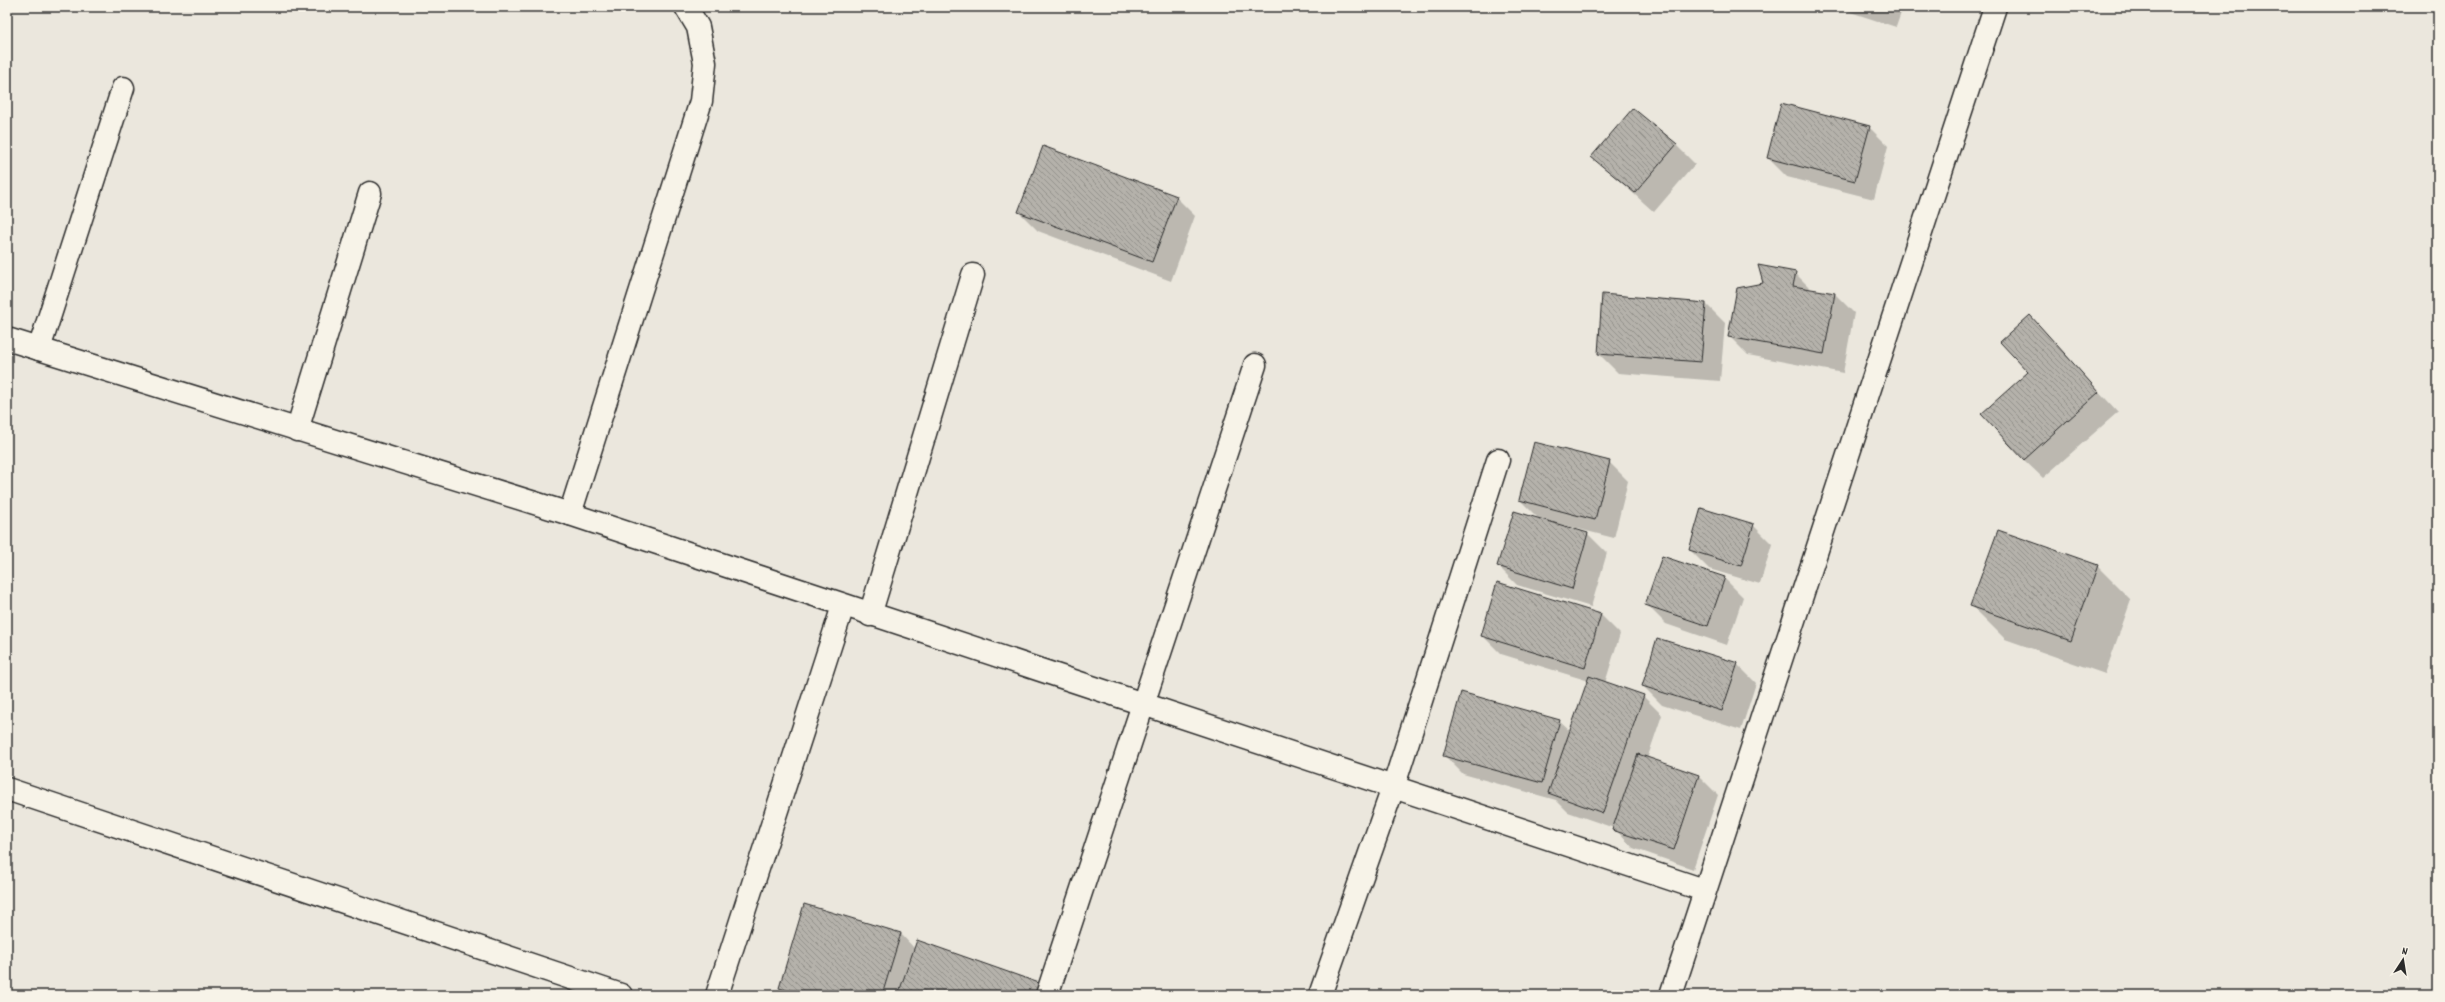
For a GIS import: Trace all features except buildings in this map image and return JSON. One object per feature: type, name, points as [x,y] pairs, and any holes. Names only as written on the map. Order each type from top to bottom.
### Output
[{"type":"street","points":[[570,514],[701,101],[705,63],[698,27],[686,7]]},
{"type":"street","points":[[1672,995],[1704,890],[1995,7]]},
{"type":"street","points":[[39,349],[123,88]]},
{"type":"street","points":[[297,430],[370,194]]},
{"type":"street","points":[[870,615],[973,275]]},
{"type":"street","points":[[7,339],[570,514],[870,615],[1704,890]]},
{"type":"street","points":[[1047,995],[1255,365]]},
{"type":"street","points":[[1320,995],[1393,788],[1498,460]]},
{"type":"street","points":[[716,995],[843,606]]},
{"type":"street","points":[[7,789],[621,995]]}]
